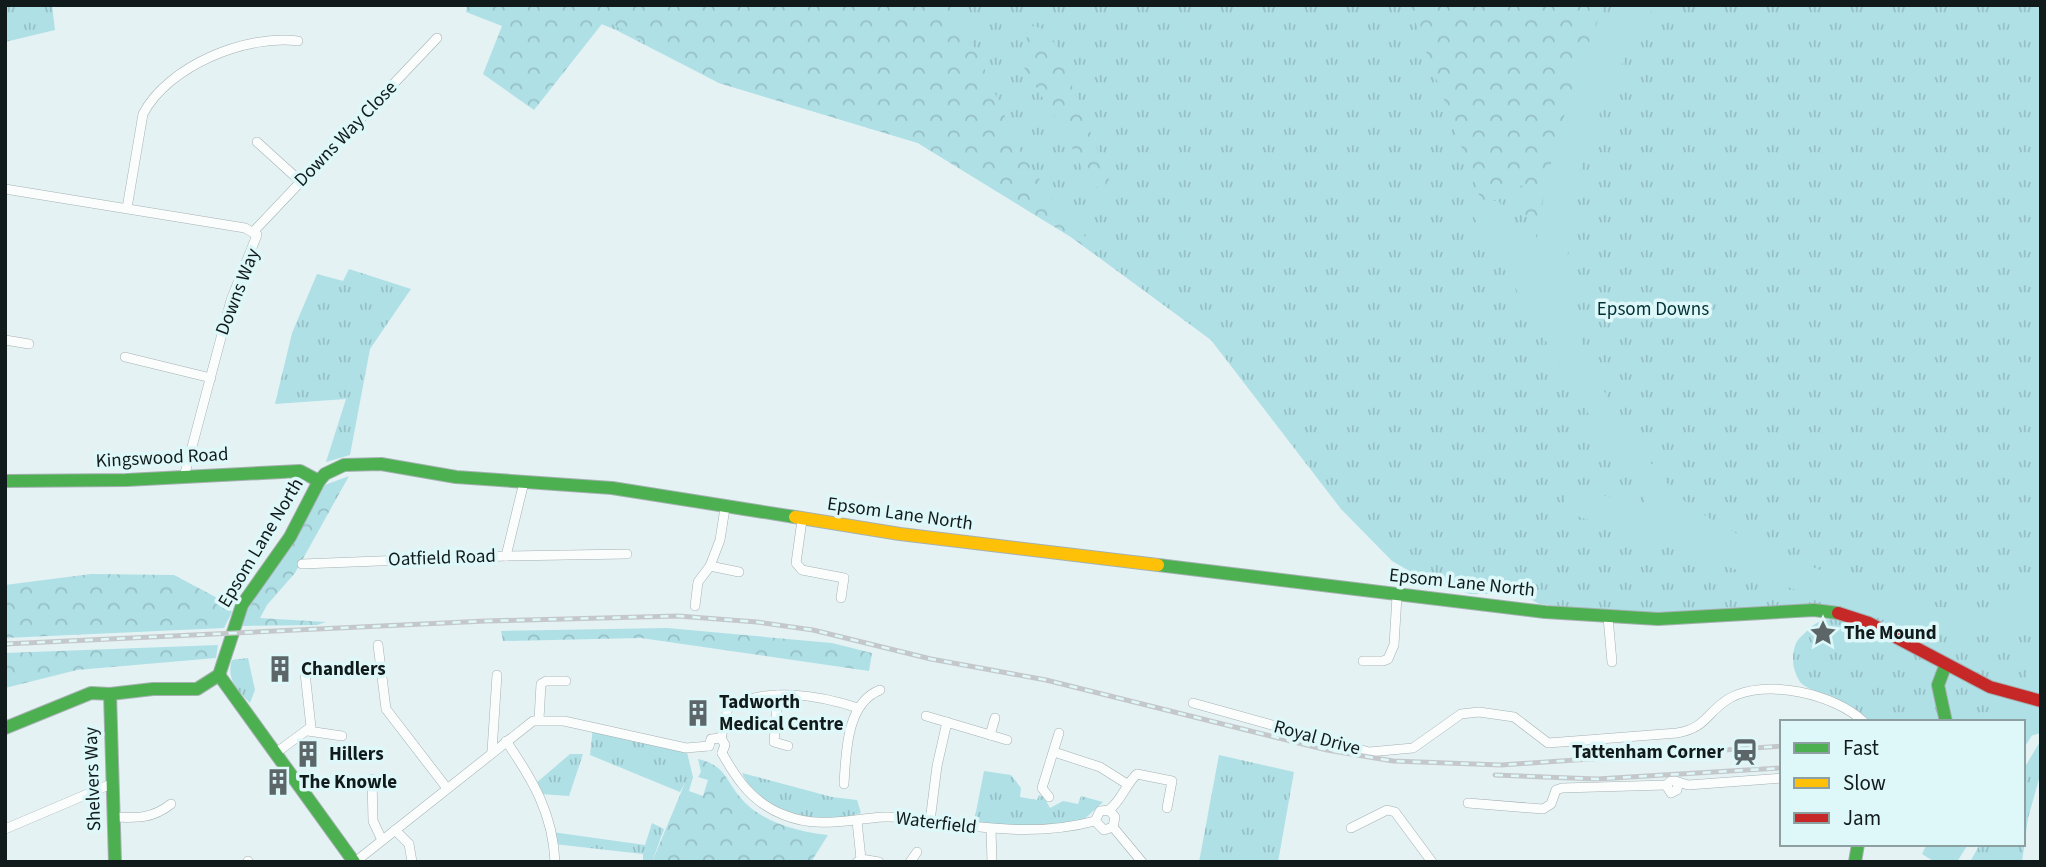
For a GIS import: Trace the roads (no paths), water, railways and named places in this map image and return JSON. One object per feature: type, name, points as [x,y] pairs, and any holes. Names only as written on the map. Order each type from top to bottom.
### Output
[{"type":"main road","name":"Epsom Lane North","points":[[219,676],[242,605],[290,537],[319,481],[325,474],[344,465],[381,464],[456,477],[612,488],[802,520],[1397,596],[1608,617],[1666,619],[1814,610],[1869,623],[1990,687],[2041,701]]},
{"type":"main road","name":"Kingswood Road","points":[[5,481],[300,471],[319,481]]},
{"type":"main road","points":[[1946,664],[1938,685],[1946,720]]},
{"type":"main road","points":[[5,728],[91,693],[197,689],[219,676],[355,862]]},
{"type":"main road","name":"Shelvers Way","points":[[110,694],[111,784],[118,861]]},
{"type":"street","name":"Downs Way Close","points":[[254,231],[438,37]]},
{"type":"street","points":[[127,208],[144,114],[150,101],[171,78],[220,53],[269,41],[298,41]]},
{"type":"street","points":[[257,142],[300,181]]},
{"type":"street","name":"Downs Way","points":[[5,189],[254,231],[257,241],[231,300],[184,477]]},
{"type":"street","points":[[5,340],[29,344]]},
{"type":"street","points":[[125,357],[212,378]]},
{"type":"street","name":"Oatfield Road","points":[[302,564],[506,556],[524,482]]},
{"type":"street","points":[[695,606],[698,582],[710,566],[720,540],[725,508]]},
{"type":"street","points":[[802,520],[796,563],[802,570],[844,578],[841,598]]},
{"type":"street","points":[[506,556],[627,554]]},
{"type":"street","points":[[710,566],[739,572]]},
{"type":"street","points":[[1363,661],[1383,661],[1392,652],[1397,596]]},
{"type":"street","points":[[1608,617],[1612,662]]},
{"type":"street","points":[[378,645],[386,709],[446,787]]},
{"type":"street","points":[[277,752],[311,727],[305,673]]},
{"type":"street","points":[[492,751],[497,675]]},
{"type":"street","points":[[539,719],[541,684],[546,681],[566,681]]},
{"type":"street","points":[[844,784],[847,746],[858,708],[872,693],[880,690]]},
{"type":"street","name":"Royal Drive","points":[[1193,704],[1369,752],[1413,748],[1461,714],[1479,712],[1514,717],[1548,743],[1677,733],[1693,730],[1705,723],[1731,698],[1774,690],[1810,693],[1860,720]]},
{"type":"street","points":[[709,746],[713,753],[722,753],[725,745],[721,738],[728,708],[752,696],[778,695],[838,701],[858,708]]},
{"type":"street","points":[[778,695],[774,742],[788,746]]},
{"type":"street","points":[[926,716],[1007,740]]},
{"type":"street","points":[[990,736],[995,718]]},
{"type":"street","points":[[355,862],[492,751],[526,725],[539,719],[564,721],[686,748],[709,746]]},
{"type":"street","points":[[930,821],[937,766],[947,722]]},
{"type":"street","points":[[308,731],[342,736]]},
{"type":"street","points":[[1049,797],[1042,788],[1059,733]]},
{"type":"street","points":[[709,746],[713,738],[721,738]]},
{"type":"street","points":[[506,741],[541,794],[552,832],[555,862]]},
{"type":"street","points":[[1054,752],[1100,767],[1127,784]]},
{"type":"street","name":"Waterfield","points":[[722,753],[743,788],[761,804],[782,815],[820,824],[883,817],[991,829],[1059,829],[1095,821]]},
{"type":"street","points":[[1113,827],[1104,830],[1095,821],[1100,811],[1109,810],[1118,803],[1127,784],[1137,774],[1172,781],[1167,808]]},
{"type":"street","points":[[1468,803],[1543,809],[1551,804],[1556,790],[1562,788],[1666,785],[1671,793],[1677,790],[1678,784],[1780,778]]},
{"type":"street","points":[[372,779],[373,821],[382,840]]},
{"type":"street","points":[[5,828],[111,784]]},
{"type":"street","points":[[113,817],[145,819],[171,804]]},
{"type":"street","points":[[1109,810],[1115,817],[1113,827]]},
{"type":"street","points":[[1351,828],[1387,810],[1395,812],[1432,862]]},
{"type":"street","points":[[857,821],[859,860],[879,862]]},
{"type":"street","points":[[1113,827],[1142,862]]},
{"type":"street","points":[[991,829],[992,862]]},
{"type":"street","points":[[395,830],[409,845],[412,862]]},
{"type":"street","points":[[910,862],[917,852]]},
{"type":"railway","points":[[5,644],[486,621],[678,616],[757,622],[813,630],[931,659],[1046,680],[1327,750],[1393,761],[1501,765],[1780,746]]},
{"type":"railway","points":[[1495,775],[1597,779],[1780,768]]},
{"type":"place","name":"The Mound","points":[[1823,633]]},
{"type":"place","name":"Chandlers","points":[[280,669]]},
{"type":"place","name":"Tadworth Medical Centre","points":[[698,713]]},
{"type":"place","name":"Tattenham Corner","points":[[1745,752]]},
{"type":"place","name":"Hillers","points":[[308,754]]},
{"type":"place","name":"The Knowle","points":[[278,782]]},
{"type":"park label","name":"Epsom Downs","points":[[1653,309]]}]
